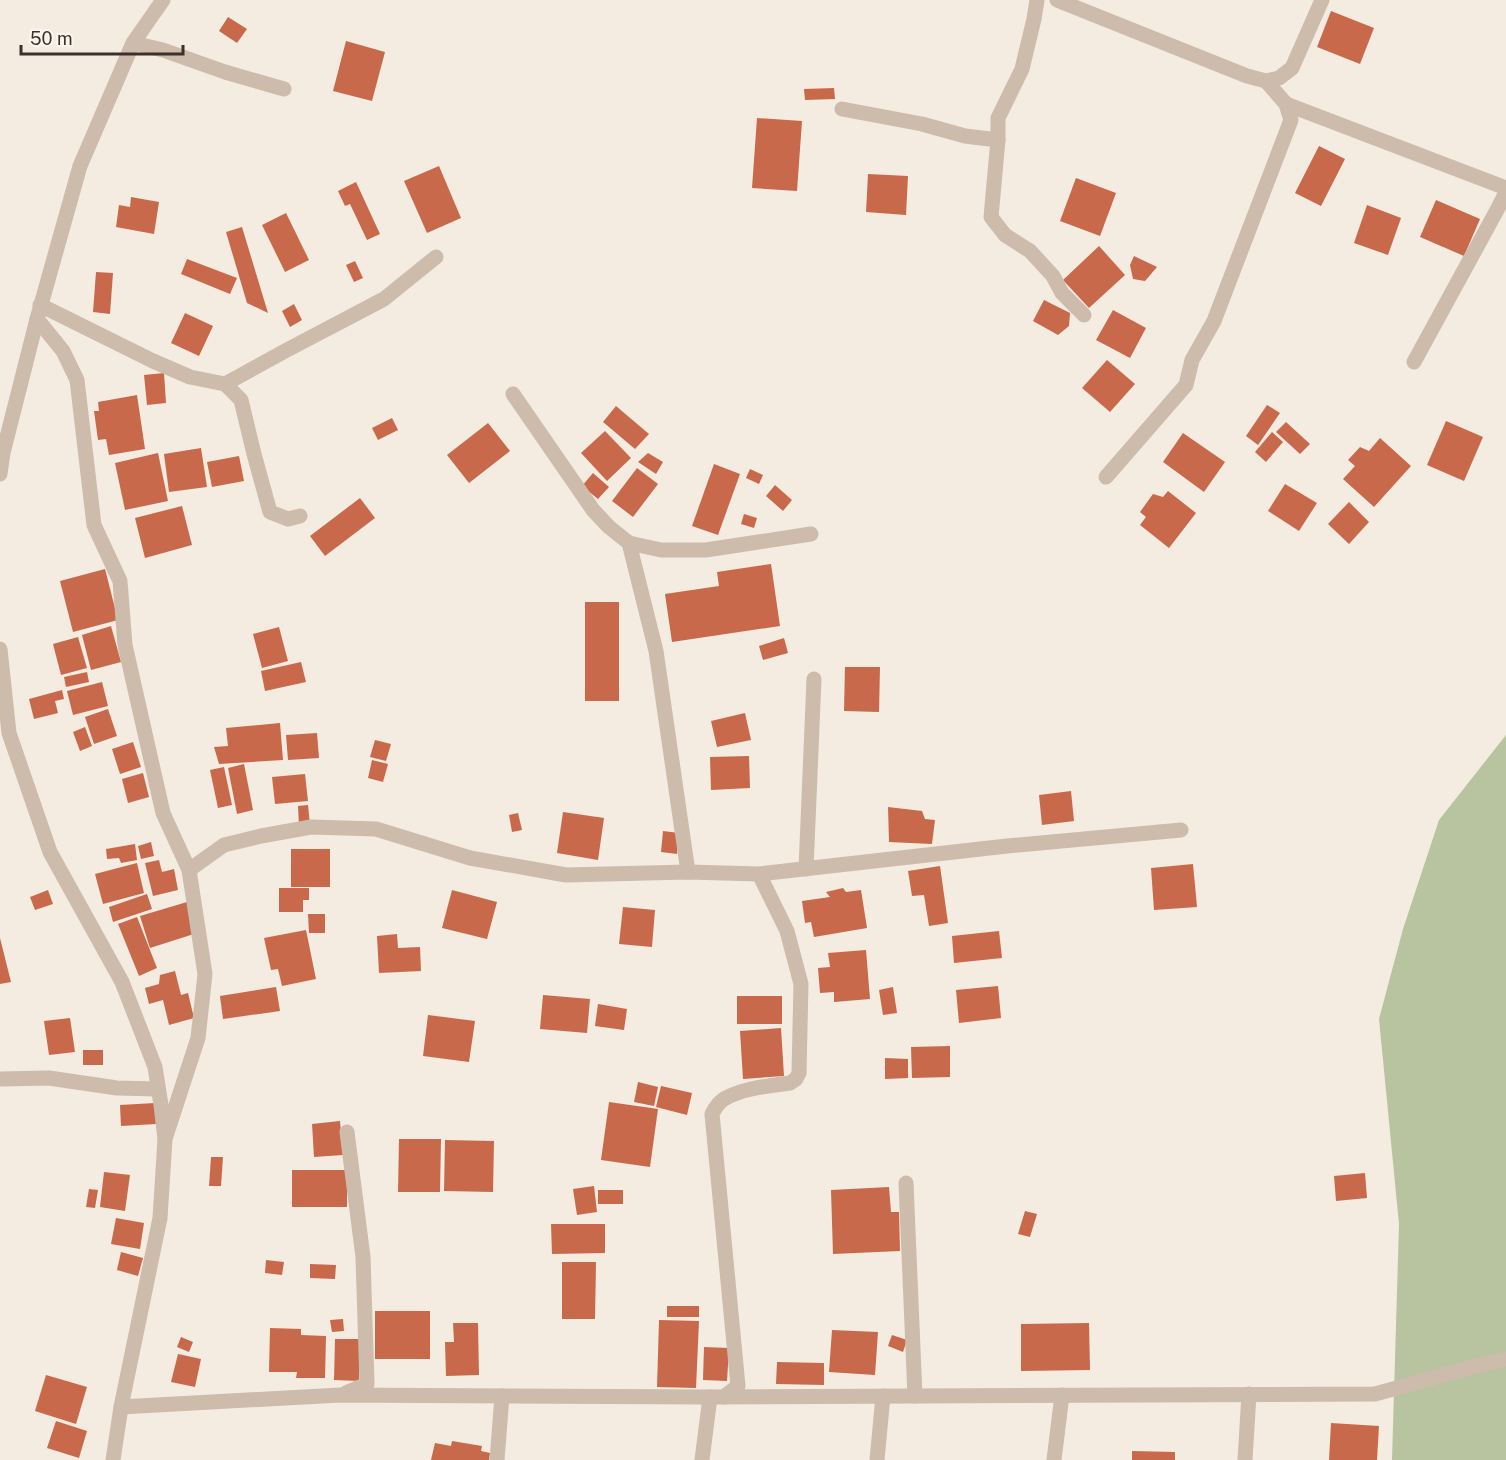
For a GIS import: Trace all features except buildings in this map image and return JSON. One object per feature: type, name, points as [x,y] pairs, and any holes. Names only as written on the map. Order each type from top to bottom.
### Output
[{"type":"street","points":[[0,474],[3,453],[39,312],[80,166],[133,43],[163,0]]},
{"type":"street","points":[[1038,0],[1022,69],[998,118],[991,217],[1005,235],[1030,251],[1053,276],[1062,293],[1084,315]]},
{"type":"street","points":[[1057,0],[1247,76],[1266,81],[1279,78],[1292,68],[1322,0]]},
{"type":"street","points":[[133,43],[163,50],[225,72],[284,89]]},
{"type":"street","points":[[1106,477],[1186,385],[1192,360],[1214,321],[1291,120],[1286,104],[1266,81]]},
{"type":"street","points":[[1286,104],[1506,190],[1414,362]]},
{"type":"street","points":[[842,109],[922,124],[965,136],[998,140]]},
{"type":"street","points":[[225,384],[384,299],[436,257]]},
{"type":"street","points":[[39,312],[190,377],[225,384],[241,400],[270,512],[288,519],[300,516]]},
{"type":"street","points":[[39,312],[63,351],[77,380],[94,525],[120,581],[125,645],[163,813],[189,870],[205,974],[198,1038],[165,1139]]},
{"type":"street","points":[[513,394],[593,510],[629,543],[661,550],[706,550],[811,534]]},
{"type":"street","points":[[629,543],[656,651],[688,872]]},
{"type":"street","points":[[0,649],[9,733],[50,852],[122,982],[155,1068],[165,1139],[160,1218],[121,1407],[113,1460]]},
{"type":"street","points":[[806,869],[814,679]]},
{"type":"street","points":[[189,870],[224,845],[311,827],[376,829],[470,858],[566,875],[688,872],[759,874],[1007,846],[1181,830]]},
{"type":"street","points":[[702,1460],[717,1397],[738,1386],[712,1114],[723,1100],[743,1091],[790,1083],[799,1073],[801,984],[787,931],[759,874]]},
{"type":"street","points":[[0,1079],[49,1078],[117,1088],[158,1089]]},
{"type":"street","points":[[340,1395],[367,1384],[363,1257],[347,1131]]},
{"type":"street","points":[[906,1184],[915,1396]]},
{"type":"street","points":[[121,1407],[340,1395],[717,1397],[1375,1394],[1506,1359]]},
{"type":"street","points":[[1245,1460],[1249,1394]]},
{"type":"street","points":[[1054,1460],[1062,1395]]},
{"type":"street","points":[[497,1460],[502,1396]]},
{"type":"street","points":[[877,1460],[883,1396]]},
{"type":"green space","points":[[1506,735],[1506,1460],[1392,1460],[1399,1224],[1379,1019],[1403,929],[1439,820]]}]
